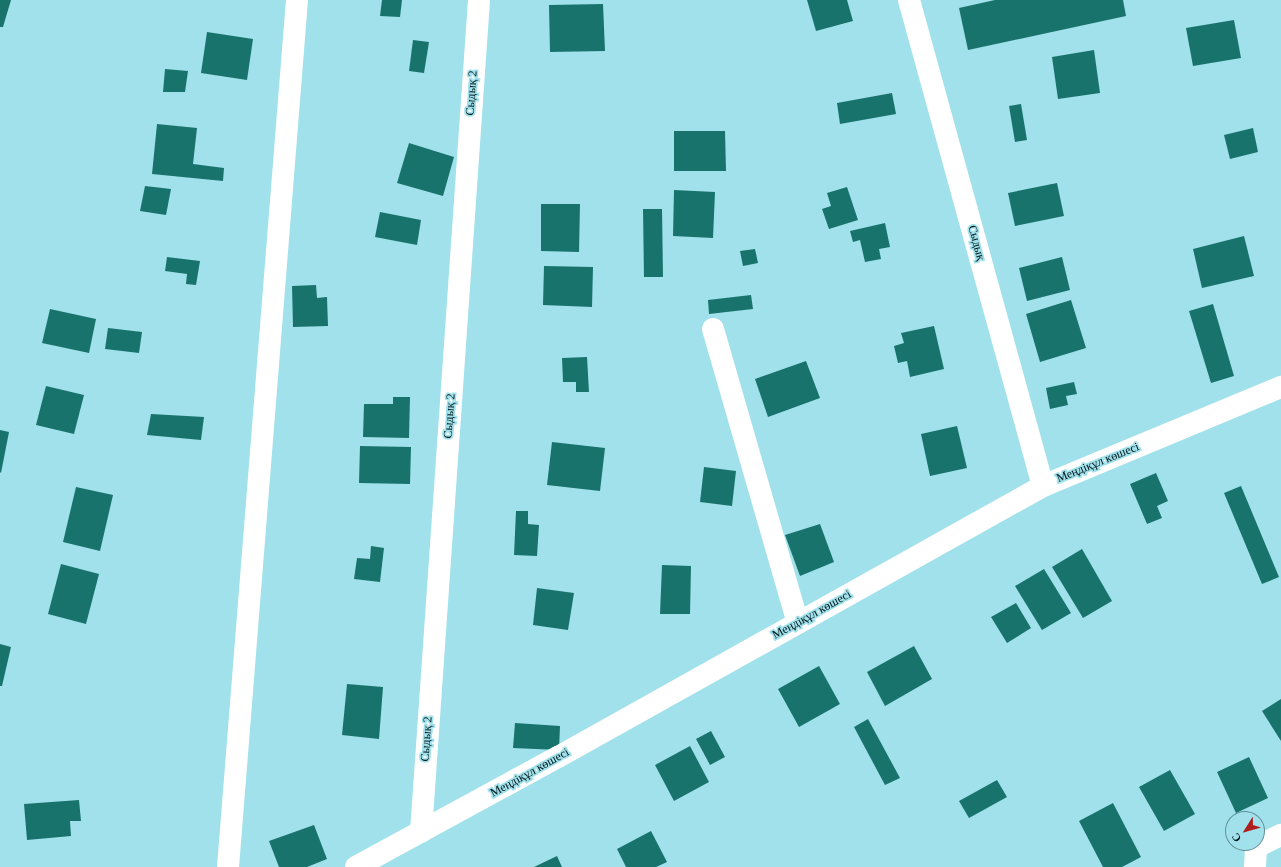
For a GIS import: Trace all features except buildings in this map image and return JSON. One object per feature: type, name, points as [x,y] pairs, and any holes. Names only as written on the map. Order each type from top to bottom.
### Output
[{"type":"street","points":[[228,867],[297,0]]},
{"type":"street","name":"Сыдық 2","points":[[421,832],[479,0]]},
{"type":"street","name":"Сыдық","points":[[909,0],[1043,486]]},
{"type":"street","points":[[713,329],[798,623]]},
{"type":"street","name":"Меңдіқұл көшесі","points":[[356,867],[1043,486],[1281,387]]},
{"type":"street","points":[[1255,867],[1256,847],[1281,835]]}]
